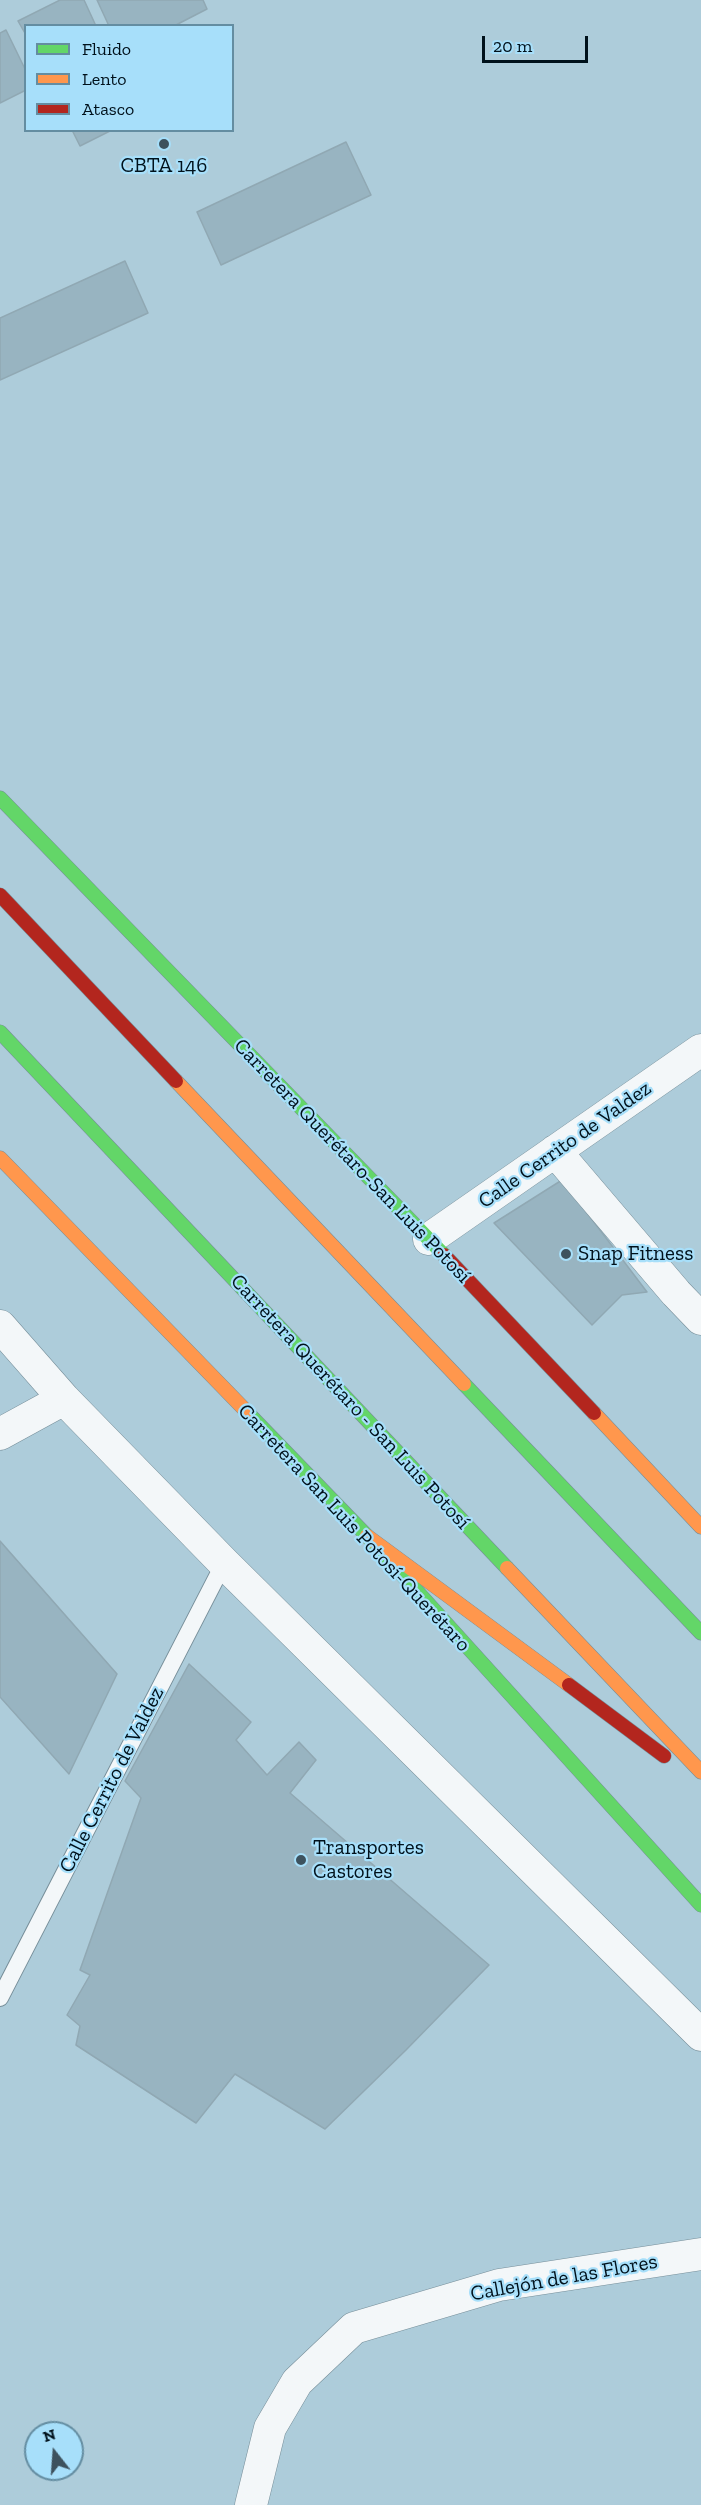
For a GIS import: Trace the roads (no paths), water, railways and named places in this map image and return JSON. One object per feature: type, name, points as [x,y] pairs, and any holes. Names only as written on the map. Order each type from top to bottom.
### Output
[{"type":"main road","name":"Carretera Querétaro-San Luis Potosí","points":[[0,798],[429,1239],[701,1527]]},
{"type":"main road","points":[[0,895],[701,1633]]},
{"type":"main road","name":"Carretera Querétaro - San Luis Potosí","points":[[0,1032],[701,1773]]},
{"type":"main road","name":"Carretera San Luis Potosí-Querétaro","points":[[0,1158],[366,1536],[701,1905]]},
{"type":"main road","points":[[366,1536],[701,1783]]},
{"type":"street","name":"Calle Cerrito de Valdez","points":[[429,1239],[701,1050]]},
{"type":"street","points":[[555,1151],[676,1293],[701,1319]]},
{"type":"street","points":[[0,1326],[64,1400],[224,1563],[701,2035]]},
{"type":"street","points":[[0,1434],[64,1400]]},
{"type":"street","name":"Callejón de las Flores","points":[[251,2505],[270,2428],[297,2382],[354,2328],[499,2285],[701,2254]]},
{"type":"lane","name":"Calle Cerrito de Valdez","points":[[0,1998],[224,1563]]},
{"type":"place","name":"CBTA 146","points":[[164,144]]},
{"type":"place","name":"Snap Fitness","points":[[566,1254]]},
{"type":"place","name":"Transportes Castores","points":[[301,1860]]}]
